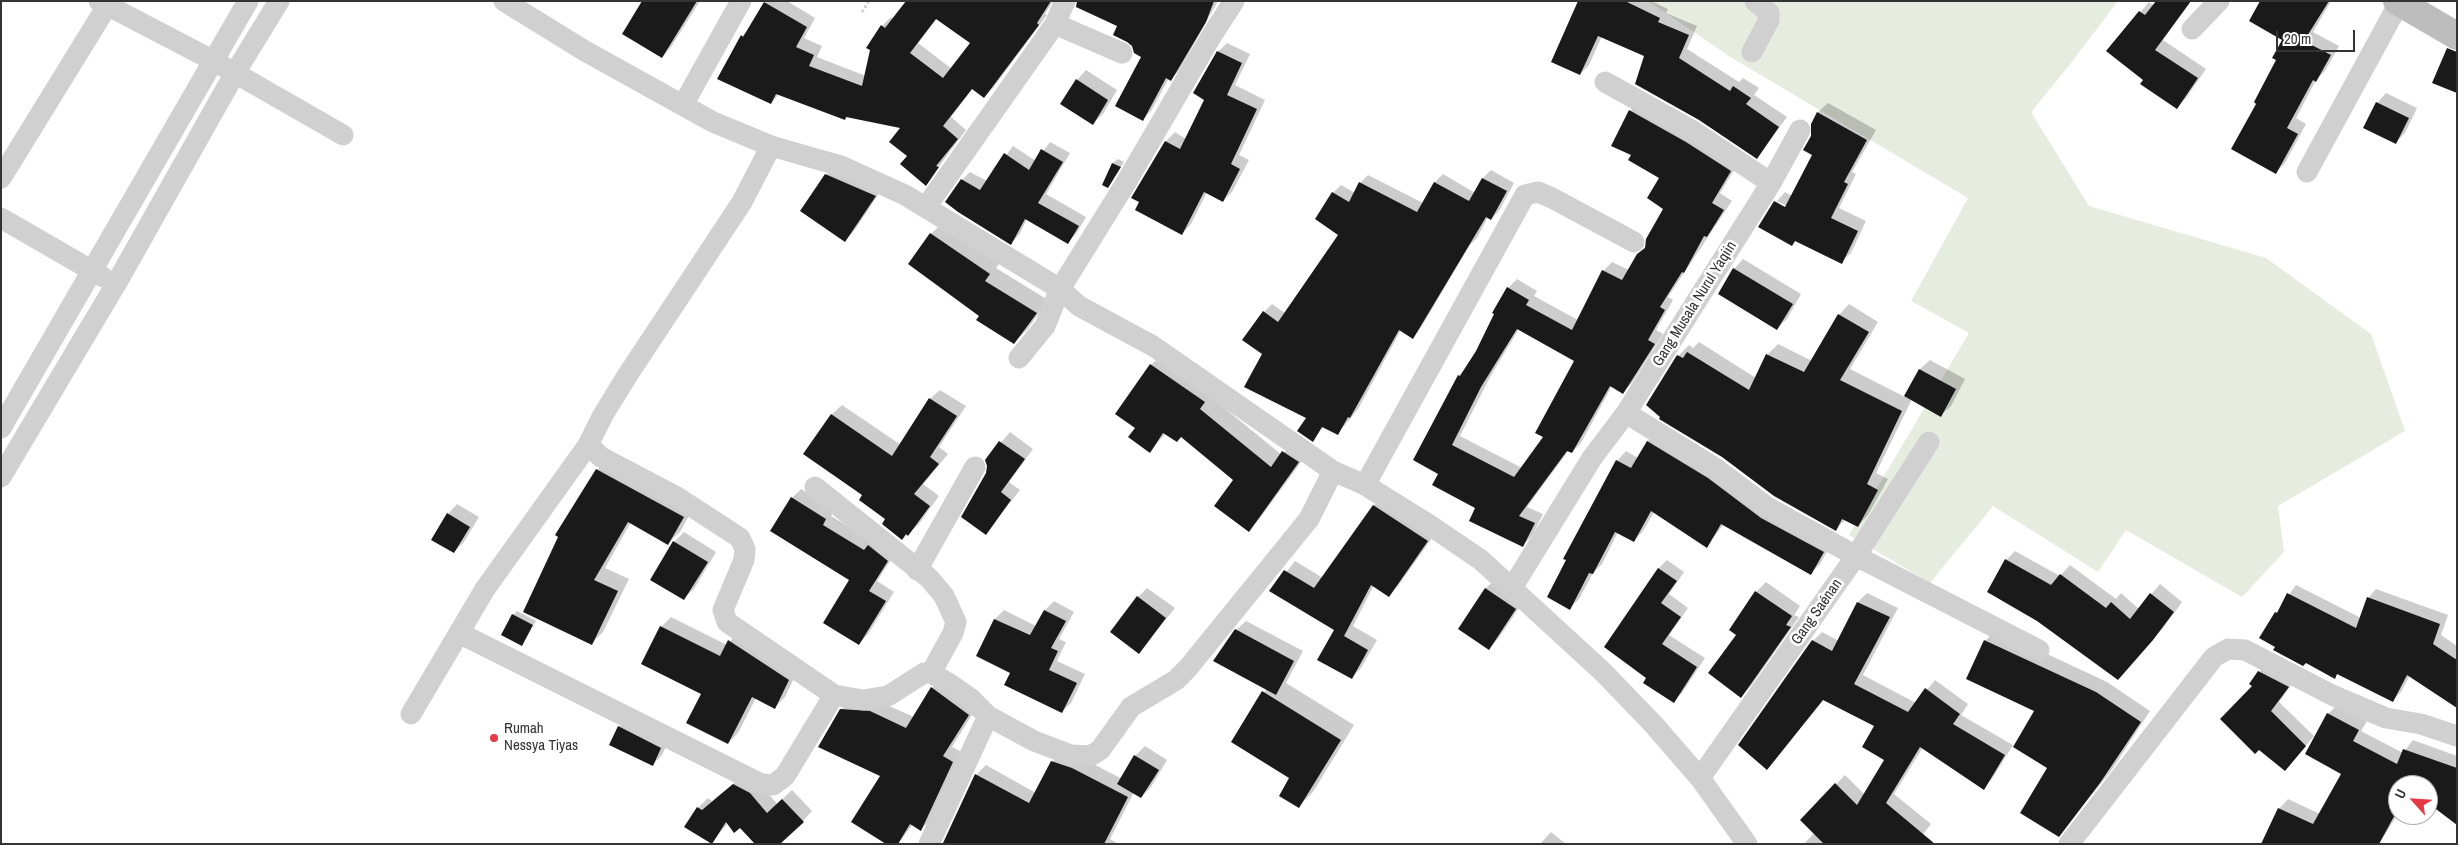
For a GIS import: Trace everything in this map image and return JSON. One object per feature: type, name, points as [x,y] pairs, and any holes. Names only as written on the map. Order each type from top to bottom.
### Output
[{"type":"street","points":[[1,428],[248,1]]},
{"type":"street","points":[[1,477],[116,284],[235,73],[279,1]]},
{"type":"street","points":[[504,1],[585,51],[713,122],[771,146],[841,166],[905,195],[926,207],[1060,289],[1079,306],[1153,346],[1333,471],[1365,485],[1480,560],[1602,672],[1654,724],[1700,778],[1747,844]]},
{"type":"street","points":[[682,105],[741,1]]},
{"type":"street","points":[[926,207],[1055,24],[1065,1]]},
{"type":"street","points":[[1019,358],[1045,326],[1060,289],[1124,186],[1212,35],[1234,1]]},
{"type":"street","points":[[1752,52],[1769,20],[1769,13],[1755,1]]},
{"type":"street","points":[[2192,30],[2220,1]]},
{"type":"street","points":[[2307,172],[2398,2],[2457,36]]},
{"type":"street","points":[[1,178],[103,4],[214,61],[343,135]]},
{"type":"street","points":[[1055,24],[1122,53]]},
{"type":"street","points":[[1604,82],[1693,131],[1771,183]]},
{"type":"street","name":"Gang Musala Nurul Yaqiin","points":[[1512,588],[1592,458],[1626,413],[1771,183],[1800,130]]},
{"type":"street","points":[[416,706],[484,589],[588,445],[603,415],[627,376],[742,202],[771,146]]},
{"type":"street","points":[[1365,485],[1526,195],[1538,192],[1552,198],[1634,242]]},
{"type":"street","points":[[1,218],[116,284]]},
{"type":"street","points":[[1626,413],[1715,468],[1767,507],[1856,556],[2039,650]]},
{"type":"street","name":"Gang Saénan","points":[[1700,778],[1856,556],[1929,442]]},
{"type":"street","points":[[588,445],[601,457],[677,497],[740,538],[745,549],[744,560],[723,610],[728,622],[834,695],[863,700],[888,696],[904,687],[914,677],[924,672],[931,673],[970,698],[988,716],[1034,741],[1071,755],[1090,756],[1100,750],[1130,707],[1176,680],[1188,668],[1309,519],[1333,471]]},
{"type":"street","points":[[917,570],[974,467]]},
{"type":"street","points":[[815,487],[929,578],[944,596],[956,622],[953,633],[931,673]]},
{"type":"street","points":[[459,633],[761,784],[773,785],[785,776],[834,695]]},
{"type":"street","points":[[2069,844],[2214,657],[2228,649],[2245,650],[2332,694],[2386,718],[2421,724],[2457,736]]},
{"type":"street","points":[[928,844],[988,716]]},
{"type":"path","points":[[862,12],[869,1]]},
{"type":"shaded area","points":[[1648,1],[2118,1],[2031,112],[2089,206],[2266,258],[2371,334],[2405,431],[2278,506],[2284,552],[2242,597],[2126,530],[2098,572],[1993,506],[1930,583],[1849,535],[1969,333],[1911,301],[1968,198],[1732,58]]},
{"type":"building","points":[[642,1],[697,1],[662,58],[622,34]]},
{"type":"building","points":[[906,1],[1051,1],[1037,23],[1039,25],[984,98],[972,89],[943,126],[958,139],[936,166],[939,167],[926,186],[900,164],[907,156],[889,142],[900,128],[846,117],[845,120],[776,94],[771,104],[717,79],[741,35],[743,37],[764,2],[807,27],[796,47],[814,55],[809,66],[862,86],[870,50],[866,48],[881,25],[885,28]],"holes":[[[936,19],[970,43],[943,78],[910,53]]]},
{"type":"building","points":[[1077,1],[1214,1],[1206,22],[1171,81],[1166,78],[1143,121],[1115,106],[1141,57],[1134,53],[1132,46],[1127,42],[1113,35],[1117,26],[1076,7]]},
{"type":"building","points":[[1578,1],[1625,1],[1660,18],[1658,22],[1689,35],[1679,58],[1730,91],[1733,86],[1751,98],[1746,104],[1779,127],[1757,159],[1699,120],[1635,84],[1644,56],[1598,36],[1580,75],[1551,62]]},
{"type":"building","points":[[2156,1],[2191,1],[2155,50],[2198,78],[2177,109],[2140,84],[2143,80],[2106,51],[2139,11],[2145,15]]},
{"type":"building","points":[[2260,1],[2329,1],[2304,41],[2331,55],[2316,82],[2313,80],[2287,128],[2298,134],[2276,174],[2231,149],[2256,104],[2254,102],[2276,60],[2272,58],[2282,40],[2249,21]]},
{"type":"building","points":[[2447,48],[2457,52],[2457,93],[2432,83]]},
{"type":"building","points":[[1217,51],[1242,63],[1227,95],[1257,109],[1231,164],[1240,169],[1223,202],[1204,192],[1182,235],[1135,210],[1139,202],[1131,198],[1165,141],[1180,149],[1204,100],[1193,93]]},
{"type":"building","points":[[1076,79],[1108,100],[1093,125],[1060,104]]},
{"type":"building","points":[[2376,102],[2409,118],[2396,144],[2363,128]]},
{"type":"building","points":[[1629,110],[1686,142],[1731,171],[1712,203],[1724,210],[1707,237],[1704,236],[1684,273],[1682,272],[1660,307],[1665,310],[1648,340],[1655,344],[1623,394],[1610,386],[1572,453],[1567,451],[1519,516],[1535,523],[1523,547],[1469,521],[1475,508],[1432,485],[1438,474],[1413,460],[1458,375],[1460,376],[1476,351],[1494,314],[1492,313],[1507,287],[1529,300],[1526,305],[1572,330],[1602,270],[1622,280],[1637,254],[1645,248],[1646,239],[1663,209],[1647,198],[1659,178],[1628,160],[1631,155],[1611,146]],"holes":[[[1517,329],[1574,361],[1535,433],[1543,437],[1514,477],[1452,445],[1481,387]]]},
{"type":"building","points":[[1817,112],[1867,140],[1844,182],[1848,184],[1831,218],[1858,231],[1842,264],[1795,241],[1792,246],[1758,227],[1774,201],[1785,207],[1812,155],[1803,150],[1811,136],[1811,124]]},
{"type":"building","points":[[1041,149],[1063,162],[1038,203],[1079,226],[1068,244],[1025,219],[1011,245],[945,202],[961,179],[980,190],[1004,153],[1029,170]]},
{"type":"building","points":[[1112,163],[1121,167],[1108,188],[1102,185]]},
{"type":"building","points":[[825,174],[876,196],[845,242],[800,211]]},
{"type":"building","points":[[1482,178],[1507,191],[1491,220],[1486,217],[1413,339],[1399,330],[1350,418],[1348,417],[1338,435],[1322,427],[1313,442],[1297,431],[1306,418],[1244,387],[1262,354],[1242,340],[1263,311],[1278,322],[1338,235],[1315,219],[1332,192],[1349,202],[1359,182],[1417,212],[1434,182],[1469,201]]},
{"type":"building","points":[[930,233],[990,274],[985,281],[1037,313],[1014,344],[976,320],[979,316],[908,264]]},
{"type":"building","points":[[1733,268],[1793,304],[1777,330],[1718,294]]},
{"type":"building","points":[[1838,314],[1869,332],[1840,380],[1902,411],[1867,484],[1878,490],[1858,527],[1842,519],[1836,531],[1774,496],[1722,457],[1659,419],[1660,417],[1646,405],[1677,355],[1683,358],[1687,352],[1749,390],[1766,354],[1804,372]]},
{"type":"building","points":[[1150,364],[1205,402],[1200,409],[1271,467],[1282,451],[1299,462],[1249,532],[1214,506],[1233,480],[1181,437],[1177,442],[1163,433],[1150,453],[1128,437],[1135,428],[1115,414]]},
{"type":"building","points":[[1919,369],[1956,389],[1941,417],[1904,396]]},
{"type":"building","points":[[929,398],[957,416],[930,457],[939,464],[914,494],[930,506],[908,536],[906,534],[902,540],[882,524],[885,519],[859,500],[862,495],[803,454],[831,414],[892,456]]},
{"type":"building","points":[[999,441],[1025,459],[1001,492],[1011,500],[986,535],[961,517],[986,473],[987,466],[985,460]]},
{"type":"building","points":[[1647,441],[1708,478],[1761,518],[1824,552],[1811,575],[1721,524],[1707,548],[1651,511],[1634,542],[1615,532],[1593,574],[1589,573],[1570,610],[1547,597],[1566,560],[1563,559],[1616,460],[1631,468]]},
{"type":"building","points":[[596,469],[684,517],[668,545],[628,522],[594,580],[618,591],[592,645],[523,612],[558,537],[555,535]]},
{"type":"building","points":[[791,497],[826,519],[823,525],[864,550],[868,545],[888,561],[869,591],[886,601],[859,645],[823,623],[849,580],[770,531]]},
{"type":"building","points":[[1373,505],[1428,541],[1389,597],[1371,585],[1344,636],[1368,650],[1352,679],[1317,660],[1334,630],[1269,591],[1284,570],[1314,588]]},
{"type":"building","points":[[447,513],[470,527],[454,553],[431,540]]},
{"type":"building","points":[[673,541],[708,562],[684,600],[650,580]]},
{"type":"building","points":[[2005,559],[2051,585],[2060,574],[2106,608],[2111,602],[2130,619],[2150,593],[2174,612],[2153,640],[2118,680],[2037,621],[1987,592]]},
{"type":"building","points":[[1658,568],[1677,581],[1661,603],[1681,617],[1662,644],[1697,667],[1674,703],[1643,683],[1646,678],[1604,647]]},
{"type":"building","points":[[1485,588],[1516,609],[1489,650],[1458,629]]},
{"type":"building","points":[[1755,591],[1792,616],[1786,625],[1791,627],[1741,698],[1708,673],[1736,635],[1729,630]]},
{"type":"building","points":[[2287,593],[2356,628],[2367,597],[2440,624],[2433,644],[2457,660],[2457,708],[2407,675],[2393,702],[2337,674],[2335,679],[2306,663],[2303,666],[2273,650],[2275,647],[2259,638],[2275,612],[2277,613]]},
{"type":"building","points":[[1137,596],[1166,618],[1139,654],[1110,632]]},
{"type":"building","points":[[1857,602],[1890,617],[1854,684],[1908,712],[1925,688],[1960,714],[1953,724],[2005,755],[1984,790],[1920,747],[1886,803],[1935,844],[1824,844],[1800,820],[1835,783],[1857,805],[1884,760],[1862,747],[1874,726],[1823,700],[1767,770],[1738,745],[1812,640],[1832,651]]},
{"type":"building","points":[[1044,610],[1066,621],[1051,648],[1058,651],[1049,670],[1077,683],[1062,713],[1004,685],[1010,673],[976,656],[994,619],[1030,635]]},
{"type":"building","points":[[512,614],[533,625],[522,646],[501,635]]},
{"type":"building","points":[[660,626],[720,656],[728,640],[789,680],[775,709],[752,697],[728,744],[686,723],[701,694],[641,664]]},
{"type":"building","points":[[1235,629],[1294,661],[1276,695],[1213,661]]},
{"type":"building","points":[[1984,640],[2096,692],[2141,722],[2100,783],[2059,837],[2020,813],[2047,768],[2013,747],[2034,711],[1966,679]]},
{"type":"building","points":[[2258,671],[2289,687],[2271,711],[2306,746],[2285,771],[2259,750],[2255,754],[2220,719],[2252,686],[2249,684]]},
{"type":"building","points":[[931,687],[969,715],[943,756],[953,762],[921,831],[910,824],[898,844],[886,844],[851,822],[880,776],[818,747],[840,709],[870,711],[906,728]]},
{"type":"building","points":[[1262,691],[1341,740],[1299,808],[1279,796],[1289,778],[1231,742]]},
{"type":"building","points":[[2327,713],[2359,730],[2353,741],[2397,764],[2403,749],[2457,768],[2457,825],[2438,811],[2438,775],[2388,775],[2389,825],[2379,844],[2261,844],[2278,808],[2313,824],[2341,774],[2305,754]]},
{"type":"building","points":[[618,726],[661,748],[653,766],[609,745]]},
{"type":"building","points":[[1134,755],[1159,770],[1141,798],[1117,784]]},
{"type":"building","points":[[1051,761],[1072,768],[1128,797],[1104,844],[943,843],[975,774],[1029,803]]},
{"type":"building","points":[[733,784],[750,793],[767,813],[782,799],[804,822],[780,844],[755,844],[740,828],[734,833],[726,822],[712,844],[684,827],[697,807],[702,810]]},
{"type":"place","name":"Rumah Nessya Tiyas","points":[[494,738]]}]
